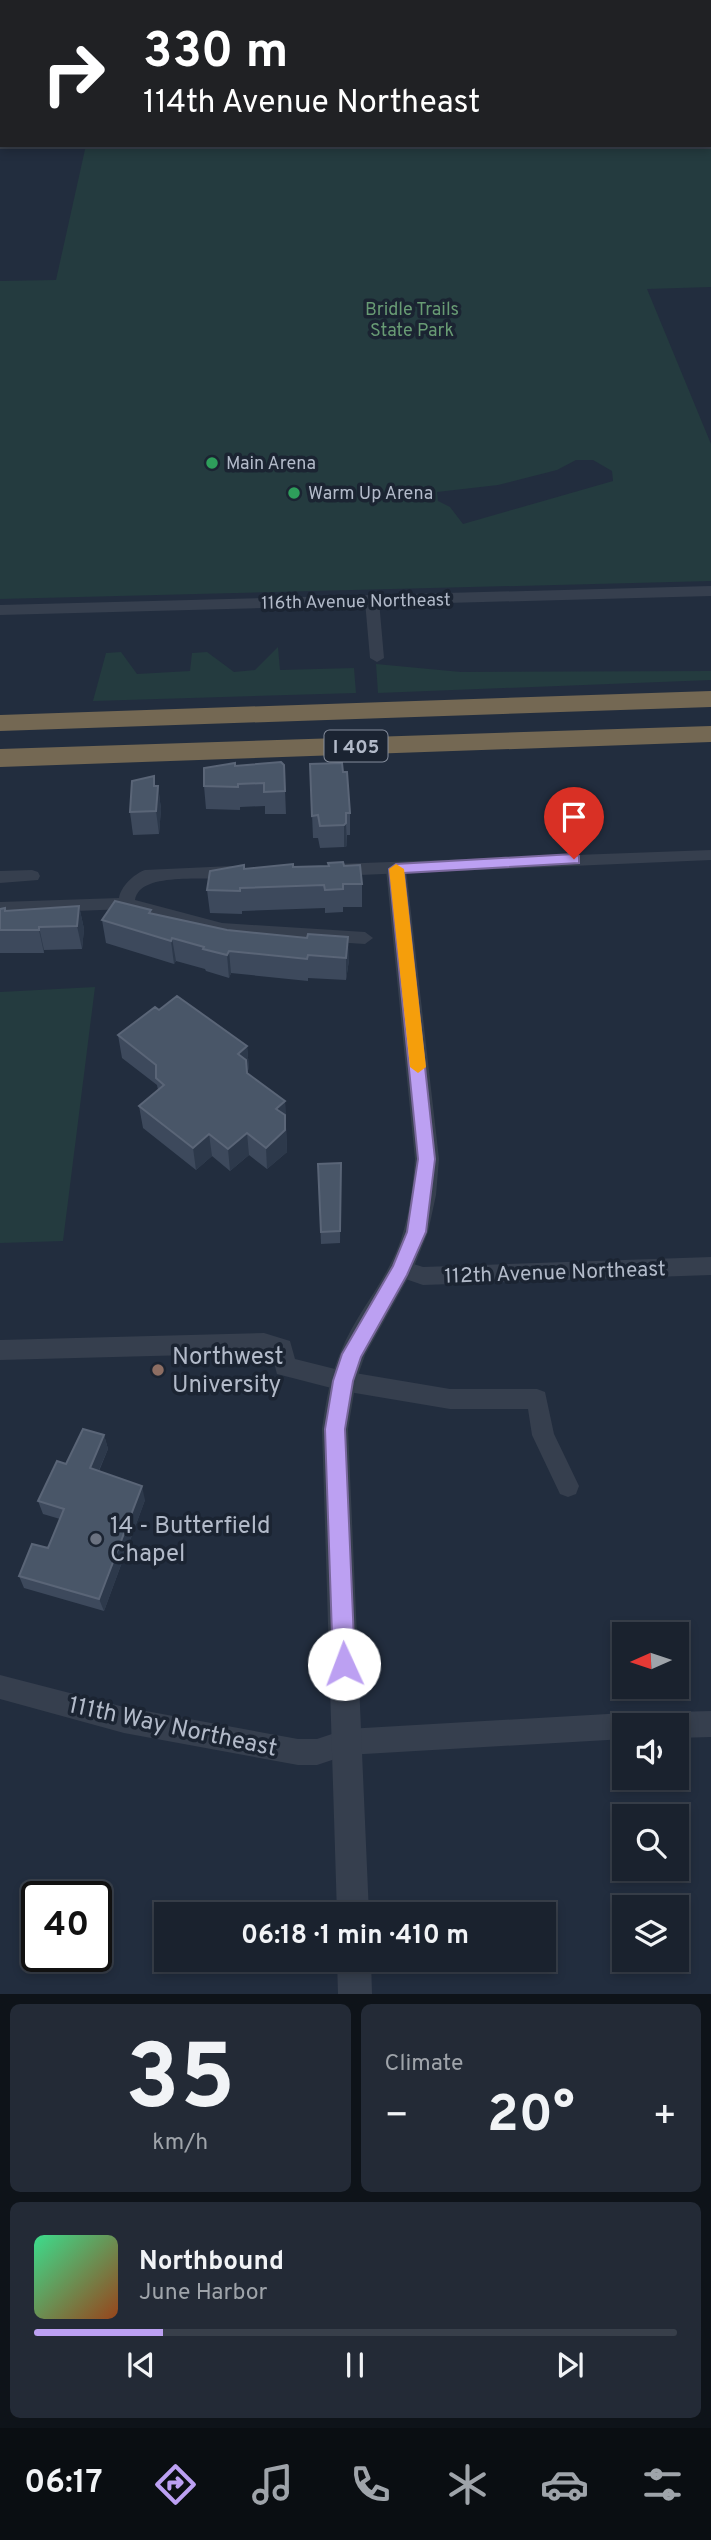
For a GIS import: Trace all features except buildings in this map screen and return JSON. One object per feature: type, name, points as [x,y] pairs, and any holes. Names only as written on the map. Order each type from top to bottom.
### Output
[{"type":"highway","name":"I 405","points":[[0,723],[711,699]]},
{"type":"highway","name":"I 405","points":[[0,758],[711,734]]},
{"type":"street","name":"116th Avenue Northeast","points":[[0,610],[711,591]]},
{"type":"street","points":[[372,601],[377,658]]},
{"type":"street","points":[[327,870],[711,856]]},
{"type":"street","points":[[353,1902],[335,1429],[343,1381],[365,1326],[401,1269],[416,1232],[427,1159],[396,869]]},
{"type":"street","points":[[126,903],[128,892],[145,876],[249,872]]},
{"type":"street","points":[[0,877],[32,876]]},
{"type":"street","points":[[0,908],[126,903],[222,929],[365,938]]},
{"type":"street","name":"112th Avenue Northeast","points":[[401,1269],[423,1276],[711,1266]]},
{"type":"street","points":[[0,1350],[264,1343],[282,1348],[285,1367],[343,1381],[450,1399],[537,1399],[543,1435],[568,1486]]},
{"type":"street","name":"111th Way Northeast","points":[[0,1687],[124,1720],[277,1749],[317,1752],[347,1742],[612,1727]]},
{"type":"street","points":[[689,1725],[711,1724]]},
{"type":"street","points":[[354,1972],[355,1994]]},
{"type":"green space","name":"Bridle Trails State Park","points":[[86,147],[711,147],[711,287],[647,289],[711,444],[711,581],[0,599],[0,281],[56,280]],"holes":[[[576,460],[593,460],[612,471],[613,481],[463,524],[450,507],[438,501],[437,492],[498,485],[557,470]]]},
{"type":"green space","points":[[278,647],[280,670],[354,668],[356,693],[93,701],[106,653],[121,652],[137,674],[190,671],[192,653],[207,652],[234,672],[255,670]]},
{"type":"green space","points":[[376,664],[461,672],[711,671],[711,680],[378,693]]},
{"type":"green space","points":[[95,987],[63,1241],[0,1243],[0,992]]},
{"type":"slow traffic","points":[[396,869],[418,1067]]},
{"type":"place","name":"Main Arena","points":[[212,463]]},
{"type":"place","name":"Warm Up Arena","points":[[294,493]]},
{"type":"place","name":"Northwest University","points":[[158,1370]]},
{"type":"place","name":"14 - Butterfield Chapel","points":[[96,1539]]},
{"type":"route","points":[[344,1664],[335,1429],[343,1381],[352,1354],[365,1326],[401,1269],[416,1232],[424,1195],[427,1159],[396,869],[574,859]]}]
